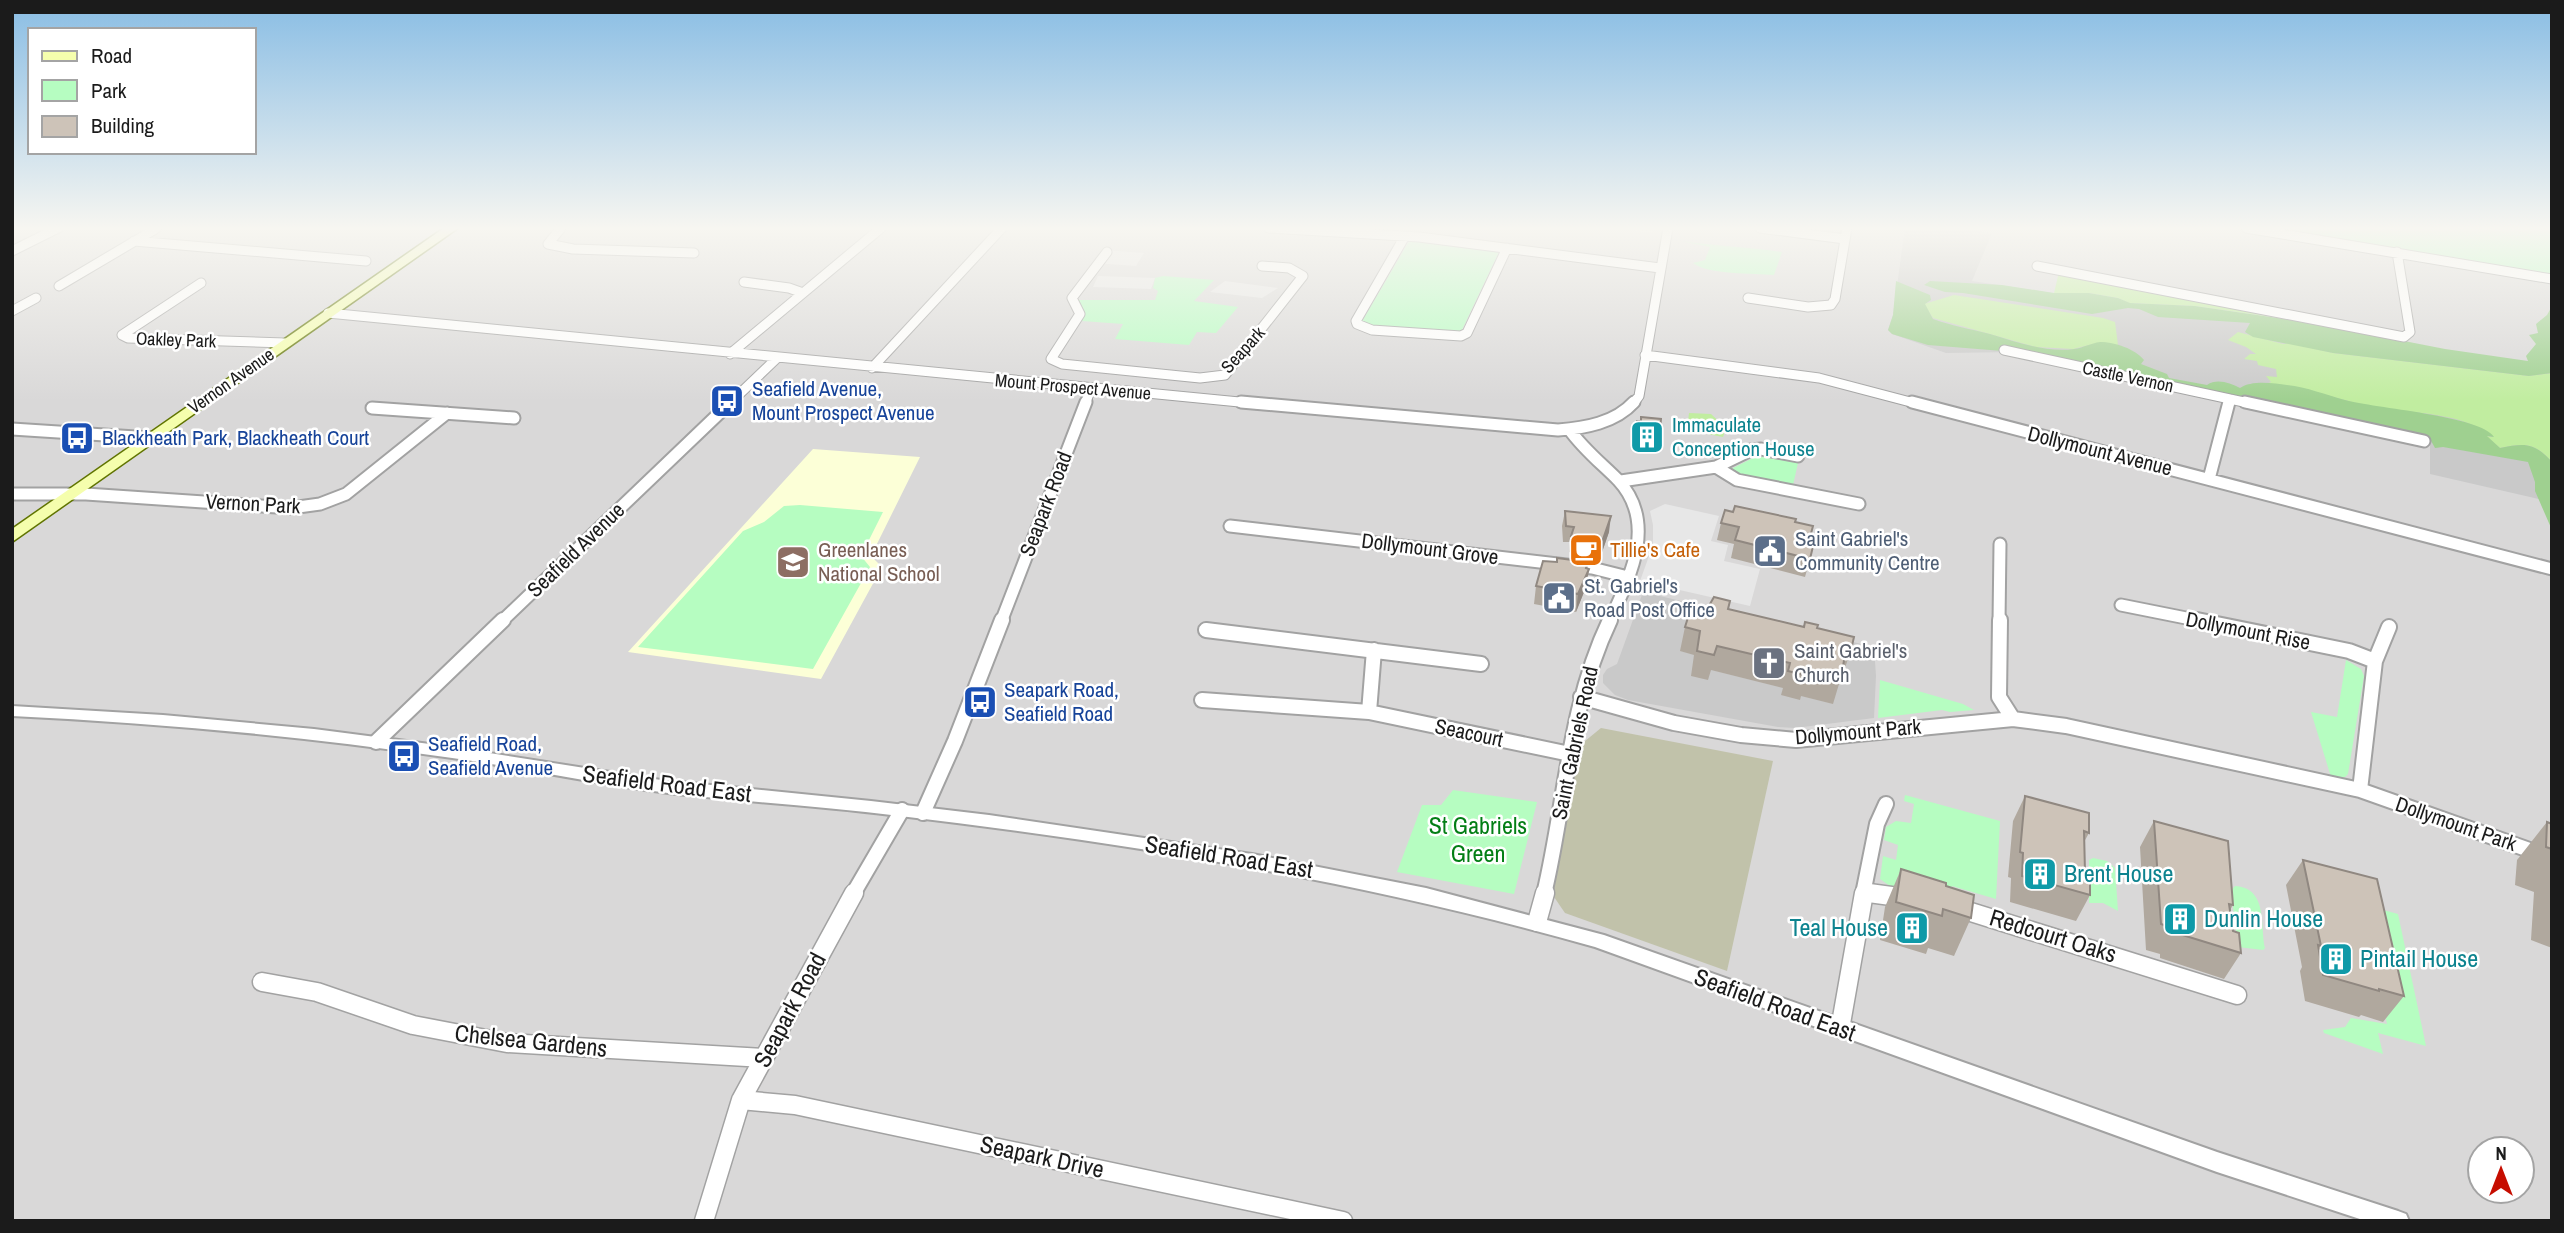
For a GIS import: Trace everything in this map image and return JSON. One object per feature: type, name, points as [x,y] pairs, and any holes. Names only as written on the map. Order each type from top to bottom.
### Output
[{"type":"main road","name":"Vernon Avenue","points":[[12,537],[368,286]]},
{"type":"street","name":"Oakley Park","points":[[197,286],[122,335],[128,338],[285,343]]},
{"type":"street","points":[[771,286],[803,293]]},
{"type":"street","points":[[730,354],[814,286]]},
{"type":"street","points":[[872,368],[949,286]]},
{"type":"street","points":[[1053,380],[1062,364],[1051,359],[1080,314],[1072,298],[1081,286]]},
{"type":"street","name":"Seapark","points":[[1062,364],[1200,378],[1225,374],[1295,286]]},
{"type":"street","points":[[1376,286],[1356,321],[1357,324],[1372,330],[1449,337],[1463,335],[1474,323],[1490,286]]},
{"type":"street","name":"Mount Prospect Avenue","points":[[328,313],[1091,389],[1486,425],[1569,429],[1601,423],[1632,408],[1639,396],[1657,286]]},
{"type":"street","points":[[1748,298],[1808,307],[1831,305],[1837,286]]},
{"type":"street","points":[[2135,286],[2404,337],[2410,332],[2402,286]]},
{"type":"street","points":[[12,311],[36,298]]},
{"type":"street","name":"Castle Vernon","points":[[2004,350],[2383,435],[2424,441]]},
{"type":"street","name":"Dollymount Avenue","points":[[1645,355],[1819,378],[2552,569]]},
{"type":"street","points":[[2022,366],[2026,355]]},
{"type":"street","name":"Seafield Avenue","points":[[376,742],[777,359]]},
{"type":"street","name":"Seapark","points":[[1189,398],[1200,378]]},
{"type":"street","name":"Seapark Road","points":[[923,813],[955,741],[1091,389]]},
{"type":"street","points":[[2209,479],[2221,426],[2227,423],[2230,399]]},
{"type":"street","points":[[372,408],[513,418]]},
{"type":"street","name":"Vernon Park","points":[[12,494],[86,494],[291,508],[313,507],[329,503],[346,494],[447,413]]},
{"type":"street","points":[[12,429],[150,438]]},
{"type":"street","name":"Saint Gabriels Road","points":[[1537,922],[1587,671],[1628,577],[1638,547],[1639,519],[1633,499],[1621,481],[1577,443],[1569,429]]},
{"type":"street","points":[[1621,481],[1716,467],[1751,450],[1760,449],[1798,457]]},
{"type":"street","points":[[1716,467],[1737,480],[1859,504]]},
{"type":"street","name":"Dollymount Grove","points":[[1230,526],[1592,568],[1628,577]]},
{"type":"street","points":[[2000,544],[1999,697],[2013,719]]},
{"type":"street","name":"Dollymount Rise","points":[[2121,605],[2349,651],[2375,661]]},
{"type":"street","points":[[2360,790],[2375,661],[2389,627]]},
{"type":"street","points":[[1206,630],[1481,664]]},
{"type":"street","points":[[1368,712],[1374,650]]},
{"type":"street","name":"Dollymount Park","points":[[1581,697],[1674,723],[1741,735],[1796,740],[2013,719],[2066,726],[2360,790],[2552,858]]},
{"type":"street","name":"Seacourt","points":[[1202,700],[1368,712],[1570,754]]},
{"type":"street","name":"Seafield Road East","points":[[12,711],[225,726],[376,742],[663,786],[902,810],[1204,851],[1328,873],[1537,922],[1598,940],[1840,1029],[2217,1161],[2398,1221]]},
{"type":"street","points":[[1840,1029],[1877,824],[1886,804]]},
{"type":"street","name":"Seapark Road","points":[[704,1221],[741,1100],[842,913],[902,810]]},
{"type":"street","points":[[1865,892],[1920,900]]},
{"type":"street","name":"Redcourt Oaks","points":[[1945,904],[1998,918],[2237,995]]},
{"type":"street","name":"Chelsea Gardens","points":[[262,982],[317,992],[413,1025],[507,1043],[764,1058]]},
{"type":"street","name":"Seapark Drive","points":[[741,1100],[795,1105],[1343,1221]]},
{"type":"shaded area","points":[[12,286],[2552,286],[2552,1221],[12,1221]]},
{"type":"shaded area","points":[[1094,286],[1152,286],[1151,289]]},
{"type":"shaded area","points":[[1219,286],[1278,288],[1262,298],[1210,292]]},
{"type":"shaded area","points":[[1897,286],[2002,286],[2552,368],[2552,502],[2430,474],[2430,439],[2015,352],[1946,353],[1892,334],[1888,330]]},
{"type":"shaded area","name":"Greenlanes National School","points":[[813,449],[920,457],[871,556],[882,567],[821,679],[628,652]]},
{"type":"shaded area","points":[[1665,504],[1719,516],[1711,541],[1728,545],[1724,561],[1760,569],[1750,606],[1640,581],[1653,545],[1650,511]]},
{"type":"shaded area","points":[[1643,592],[1874,647],[1874,718],[1795,728],[1778,727],[1628,700],[1615,695],[1603,683],[1603,675],[1607,669],[1617,664]]},
{"type":"shaded area","points":[[1601,728],[1773,761],[1727,971],[1565,913],[1552,894],[1579,746]]},
{"type":"green space","points":[[1153,286],[1209,286],[1194,301],[1238,307],[1216,333],[1197,332],[1189,345],[1115,339],[1123,324],[1082,321],[1084,313],[1078,300],[1155,300],[1158,291]]},
{"type":"green space","points":[[1383,286],[1483,286],[1461,332],[1373,329],[1361,323]]},
{"type":"green space","points":[[1896,286],[1907,286],[1930,295],[1931,300],[1925,304],[1933,319],[2021,343],[2063,350],[2100,342],[2112,343],[2135,353],[2144,360],[2141,364],[2167,374],[2169,378],[2207,385],[2224,382],[2240,388],[2263,383],[2294,386],[2359,403],[2470,423],[2494,437],[2487,436],[2500,448],[2516,445],[2534,447],[2552,462],[2552,530],[2535,491],[2535,482],[2528,462],[2443,447],[2435,448],[2430,439],[2108,370],[2015,352],[1928,345],[1892,334],[1888,330],[1893,315]]},
{"type":"green space","points":[[1926,286],[2006,286],[2054,293],[2089,293],[2130,303],[2195,306],[2312,323],[2445,349],[2528,361],[2526,356],[2536,344],[2529,335],[2538,333],[2536,324],[2547,315],[2552,306],[2552,373],[2529,376],[2333,353],[2253,337],[2245,332],[2250,323],[2158,317],[2139,309],[2128,308],[2092,314],[1945,292]]},
{"type":"green space","points":[[2056,286],[2125,286],[2294,320],[2195,306],[2129,303],[2118,298],[2089,293],[2054,293]]},
{"type":"green space","points":[[1954,295],[2103,318],[2115,322],[2118,345],[2097,343],[2073,349],[2036,347],[1933,318],[1924,304]]},
{"type":"green space","points":[[2238,332],[2333,353],[2529,376],[2552,373],[2552,462],[2534,447],[2516,445],[2500,448],[2486,436],[2493,437],[2481,429],[2453,418],[2376,407],[2294,387],[2266,384],[2271,382],[2266,376],[2277,377],[2276,369],[2244,359],[2250,354],[2256,354],[2228,340]]},
{"type":"green space","points":[[1689,413],[1711,414],[1726,428],[1723,437],[1687,430]]},
{"type":"green space","points":[[1757,456],[1798,463],[1793,485],[1738,474],[1731,469]]},
{"type":"green space","name":"Greenlanes National School","points":[[784,506],[883,512],[861,556],[870,567],[813,669],[638,647],[743,531],[764,522]]},
{"type":"green space","points":[[2346,660],[2361,669],[2364,676],[2348,774],[2345,777],[2331,777],[2311,712],[2337,717]]},
{"type":"green space","points":[[1880,680],[1963,704],[1974,710],[1942,710],[1878,718]]},
{"type":"green space","name":"St Gabriels Green","points":[[1453,790],[1537,802],[1514,894],[1397,872],[1422,805],[1441,805]]},
{"type":"green space","points":[[1905,795],[2000,821],[1996,899],[1952,886],[1951,893],[1890,886],[1880,879],[1883,856],[1896,860],[1898,845],[1884,840],[1886,827],[1896,821],[1911,823],[1914,804],[1904,801]]},
{"type":"green space","points":[[2093,858],[2107,861],[2115,868],[2118,911],[2103,903],[2089,903],[2089,860]]},
{"type":"green space","points":[[2235,886],[2246,888],[2258,900],[2265,948],[2263,950],[2238,947],[2231,891]]},
{"type":"green space","points":[[2361,904],[2398,914],[2426,1046],[2378,1033],[2383,1054],[2324,1033],[2323,1030],[2345,1027],[2351,1018],[2387,1024]]},
{"type":"building","points":[[1641,417],[1661,419],[1659,442],[1641,440],[1641,435],[1636,435],[1637,421],[1641,421]]},
{"type":"building","points":[[1735,506],[1796,519],[1795,522],[1813,526],[1809,541],[1814,542],[1810,559],[1735,540],[1739,527],[1721,523],[1725,510],[1733,512]]},
{"type":"building","points":[[1565,511],[1611,516],[1602,542],[1571,536],[1574,527],[1566,526]]},
{"type":"building","points":[[1557,558],[1588,562],[1586,568],[1589,569],[1578,594],[1536,586],[1543,561],[1557,562]]},
{"type":"building","points":[[1714,597],[1730,601],[1728,609],[1804,627],[1805,622],[1818,625],[1817,628],[1854,637],[1851,650],[1846,648],[1841,679],[1809,672],[1808,676],[1788,671],[1790,663],[1717,646],[1714,655],[1697,651],[1700,631],[1685,627],[1691,608],[1706,611]]},
{"type":"building","points":[[2025,796],[2089,813],[2089,833],[2084,831],[2085,872],[2090,874],[2090,895],[2022,876],[2023,853],[2020,852]]},
{"type":"building","points":[[2154,821],[2228,841],[2233,905],[2229,904],[2233,931],[2239,933],[2241,953],[2176,933],[2176,929],[2161,924]]},
{"type":"building","points":[[2547,822],[2552,824],[2552,849],[2546,847]]},
{"type":"building","points":[[2303,860],[2377,879],[2404,996],[2323,975],[2318,945],[2321,946]]},
{"type":"building","points":[[1901,869],[1974,895],[1971,918],[1943,909],[1942,916],[1896,902]]},
{"type":"place","name":"Seafield Avenue, Mount Prospect Avenue","points":[[727,401]]},
{"type":"place","name":"Immaculate Conception House","points":[[1647,437]]},
{"type":"place","name":"Blackheath Park, Blackheath Court","points":[[77,438]]},
{"type":"place","name":"Tillie's Cafe","points":[[1586,550]]},
{"type":"place","name":"Saint Gabriel's Community Centre","points":[[1770,551]]},
{"type":"place","name":"Greenlanes National School","points":[[793,562]]},
{"type":"place","name":"St. Gabriel's Road Post Office","points":[[1559,598]]},
{"type":"place","name":"Saint Gabriel's Church","points":[[1769,663]]},
{"type":"place","name":"Seapark Road, Seafield Road","points":[[980,702]]},
{"type":"place","name":"Seafield Road, Seafield Avenue","points":[[404,756]]},
{"type":"place","name":"Brent House","points":[[2040,874]]},
{"type":"place","name":"Dunlin House","points":[[2180,919]]},
{"type":"place","name":"Teal House","points":[[1912,928]]},
{"type":"place","name":"Pintail House","points":[[2336,959]]}]
